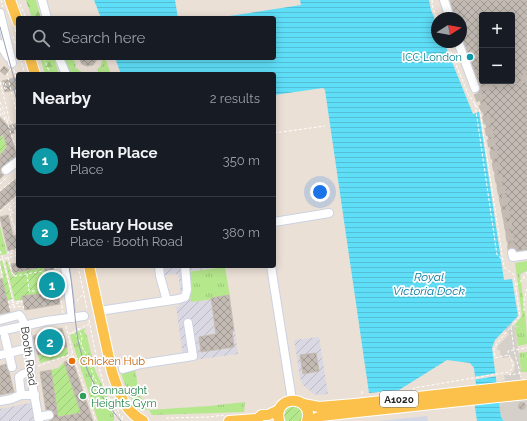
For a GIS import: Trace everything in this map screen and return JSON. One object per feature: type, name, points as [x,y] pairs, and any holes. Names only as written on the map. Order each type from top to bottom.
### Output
[{"type":"main road","points":[[10,0],[16,16]]},
{"type":"main road","points":[[31,60],[34,72]]},
{"type":"main road","points":[[89,268],[112,372],[123,402],[133,415],[143,421]]},
{"type":"main road","name":"A1020","points":[[303,404],[307,411],[308,421],[321,416],[356,408],[527,385]]},
{"type":"main road","name":"A1020","points":[[292,400],[319,407],[356,408],[527,394]]},
{"type":"main road","points":[[279,421],[278,415],[282,405],[292,400]]},
{"type":"main road","points":[[226,418],[258,420],[262,415],[268,415],[279,410]]},
{"type":"street","points":[[42,0],[46,16]]},
{"type":"street","points":[[0,44],[12,63],[2,12]]},
{"type":"street","points":[[460,48],[475,88]]},
{"type":"street","points":[[60,60],[65,72]]},
{"type":"street","points":[[8,173],[16,163]]},
{"type":"street","points":[[276,222],[329,213]]},
{"type":"street","points":[[512,253],[513,257],[527,255]]},
{"type":"street","points":[[65,268],[68,318]]},
{"type":"street","points":[[159,268],[167,301]]},
{"type":"street","points":[[99,311],[179,299],[185,296],[187,290],[185,268]]},
{"type":"street","points":[[271,268],[292,400]]},
{"type":"street","name":"Booth Road","points":[[0,320],[19,315],[22,317],[29,348],[38,419]]},
{"type":"street","points":[[12,367],[2,334],[25,326],[86,315]]},
{"type":"street","points":[[123,369],[140,364],[193,356],[188,323]]},
{"type":"street","points":[[0,355],[29,348]]},
{"type":"street","points":[[22,395],[19,377],[32,369]]},
{"type":"street","points":[[0,401],[22,395],[35,395]]},
{"type":"street","points":[[38,419],[49,415]]},
{"type":"path","points":[[1,0],[2,12]]},
{"type":"path","points":[[432,0],[434,12]]},
{"type":"path","points":[[22,5],[25,16]]},
{"type":"path","points":[[11,31],[16,45]]},
{"type":"path","points":[[449,48],[463,84],[480,111],[504,267],[514,275],[516,285],[520,316],[496,343],[494,350],[495,358],[508,355],[508,352],[514,350],[527,348]]},
{"type":"path","points":[[21,60],[24,72]]},
{"type":"path","points":[[45,60],[49,72]]},
{"type":"path","points":[[16,76],[13,68],[7,74],[6,83],[16,112]]},
{"type":"path","points":[[0,82],[10,120],[16,134]]},
{"type":"path","points":[[4,98],[0,102],[12,140],[16,145]]},
{"type":"path","points":[[475,103],[497,256],[503,259]]},
{"type":"path","points":[[0,108],[6,120]]},
{"type":"path","points":[[276,133],[325,126]]},
{"type":"path","points":[[0,184],[8,173]]},
{"type":"path","points":[[0,191],[16,178]]},
{"type":"path","points":[[0,211],[16,197]]},
{"type":"path","points":[[9,208],[16,202]]},
{"type":"path","points":[[7,205],[16,232]]},
{"type":"path","points":[[10,212],[16,206]]},
{"type":"path","points":[[10,212],[16,214]]},
{"type":"path","points":[[16,249],[8,252],[8,254],[16,252]]},
{"type":"path","points":[[0,253],[3,258],[15,308]]},
{"type":"path","points":[[0,260],[16,256]]},
{"type":"path","points":[[8,258],[14,276],[41,271]]},
{"type":"path","points":[[0,266],[3,277],[1,277]]},
{"type":"path","points":[[40,268],[41,271],[43,271],[46,289],[48,289]]},
{"type":"path","points":[[55,268],[61,302],[68,318],[68,335],[74,359],[96,421]]},
{"type":"path","points":[[78,268],[86,315],[104,386],[117,416]]},
{"type":"path","points":[[24,271],[29,291],[35,291]]},
{"type":"path","points":[[516,285],[521,281],[527,272]]},
{"type":"path","points":[[80,277],[84,276]]},
{"type":"path","points":[[523,276],[527,280]]},
{"type":"path","points":[[524,311],[524,300],[527,289]]},
{"type":"path","points":[[61,302],[79,300],[83,294]]},
{"type":"path","points":[[13,299],[8,301],[8,303],[22,300],[22,302],[9,306],[10,308],[23,306],[24,310]]},
{"type":"path","points":[[85,302],[90,301]]},
{"type":"path","points":[[68,335],[78,328],[89,324]]},
{"type":"path","points":[[510,372],[510,375],[520,372],[514,350],[511,327]]},
{"type":"path","points":[[78,328],[82,338],[81,345]]},
{"type":"path","points":[[72,332],[77,336],[88,357],[93,375],[114,415],[122,420]]},
{"type":"path","points":[[32,369],[73,354]]},
{"type":"path","points":[[412,392],[414,388],[510,372],[514,365],[508,355]]},
{"type":"path","points":[[74,359],[88,357]]},
{"type":"path","points":[[90,406],[93,375]]},
{"type":"path","points":[[119,409],[122,420]]},
{"type":"path","points":[[167,418],[226,418]]},
{"type":"shaded area","points":[[160,268],[213,268],[188,272],[191,302],[230,297],[238,354],[149,366],[121,373],[118,365],[183,356],[176,307],[179,306],[178,294],[181,294],[178,274],[163,275]]},
{"type":"shaded area","points":[[511,323],[515,327],[521,372],[519,373],[522,383],[527,382],[527,421],[504,421],[501,417],[496,382],[505,380],[504,375],[510,375],[514,371],[515,363],[511,357],[501,358],[500,350],[497,350],[498,346],[509,334],[505,330]]},
{"type":"shaded area","points":[[319,337],[328,394],[318,395],[314,394],[303,385],[300,378],[294,340]]},
{"type":"shaded area","points":[[34,402],[37,421],[0,421],[0,409]]},
{"type":"shaded area","points":[[427,416],[428,421],[377,421],[388,420]]},
{"type":"green space","points":[[26,0],[36,0],[40,16],[31,16]]},
{"type":"green space","points":[[41,60],[55,60],[58,72],[44,72]]},
{"type":"green space","points":[[64,60],[74,60],[76,65],[75,67],[81,72],[67,72]]},
{"type":"green space","points":[[102,60],[106,60],[110,72],[98,72],[97,69],[101,66]]},
{"type":"green space","points":[[2,135],[7,147],[0,155],[0,137]]},
{"type":"green space","points":[[0,226],[7,254],[0,255]]},
{"type":"green space","points":[[2,260],[12,299],[7,301],[1,278],[3,277],[0,261]]},
{"type":"green space","points":[[5,261],[7,261],[14,277],[16,277],[14,273],[45,268],[49,293],[15,301]]},
{"type":"green space","points":[[527,261],[527,271],[520,274],[526,318],[527,344],[518,346],[515,327],[521,326],[514,326],[522,316],[515,263]]},
{"type":"green space","points":[[225,268],[230,297],[191,302],[187,272]]},
{"type":"green space","points":[[86,328],[84,331],[87,336],[95,370],[114,410],[114,421],[98,421],[70,335]]},
{"type":"green space","points":[[57,344],[59,349],[67,347],[68,355],[40,363],[38,355],[45,353],[43,347]]},
{"type":"green space","points":[[527,352],[527,372],[521,372],[519,353]]},
{"type":"green space","points":[[64,362],[81,413],[49,418],[48,412],[57,410],[51,370],[58,368]]},
{"type":"green space","points":[[135,369],[139,393],[149,410],[138,405],[130,396],[121,373]]},
{"type":"green space","points":[[245,402],[244,412],[152,415],[149,410]]},
{"type":"green space","points":[[296,405],[302,412],[303,416],[301,421],[286,421],[284,416],[286,409]]},
{"type":"water","points":[[94,0],[175,0],[178,16],[100,16]]},
{"type":"water","name":"Royal Victoria Dock","points":[[300,0],[429,0],[432,12],[431,48],[446,48],[473,114],[479,112],[504,280],[512,279],[518,316],[495,340],[492,348],[501,417],[504,421],[477,421],[472,386],[476,385],[474,368],[470,363],[447,360],[399,390],[369,393],[325,90],[323,88],[276,95],[276,72],[120,72],[116,60],[276,60],[276,16],[229,16],[301,5]]},
{"type":"pier","points":[[497,373],[497,376],[473,380],[473,377]]},
{"type":"building","points":[[450,0],[527,0],[527,250],[517,251],[513,248],[509,249],[486,125],[478,92],[480,89],[479,84],[515,84],[515,12],[479,12],[479,83],[466,48],[467,12],[453,12]]},
{"type":"building","points":[[80,60],[97,60],[93,65],[87,66],[82,64]]},
{"type":"building","points":[[4,66],[9,70],[5,75],[0,71]]},
{"type":"building","points":[[16,78],[16,89],[5,92],[2,81]]},
{"type":"building","points":[[0,117],[8,126],[16,124],[16,132],[10,134],[16,157],[1,168],[1,173],[4,175],[0,179],[0,155],[7,147],[3,134],[0,137]]},
{"type":"building","points":[[16,179],[16,196],[0,210],[0,192]]},
{"type":"building","points":[[8,215],[13,236],[16,235],[16,249],[8,251],[0,217]]},
{"type":"building","points":[[16,263],[16,268],[38,268],[13,273],[11,264]]},
{"type":"building","points":[[44,268],[53,268],[60,304],[25,310],[22,296],[49,293]]},
{"type":"building","points":[[0,279],[2,279],[10,312],[0,314]]},
{"type":"building","points":[[229,295],[234,331],[232,331],[234,347],[201,352],[199,337],[216,334],[211,298]]},
{"type":"building","points":[[62,328],[67,347],[59,349],[57,344],[43,347],[45,353],[38,355],[33,336]]},
{"type":"building","points":[[316,353],[319,371],[303,374],[300,355]]},
{"type":"building","points":[[72,359],[93,421],[49,421],[53,419],[54,414],[51,410],[46,410],[40,372],[51,370],[58,417],[81,413],[64,362]]},
{"type":"building","points":[[6,364],[14,392],[0,395],[0,366]]},
{"type":"building","points":[[522,403],[525,406],[522,409],[519,406]]},
{"type":"tunnel","points":[[512,253],[508,224],[485,111],[475,88],[527,78]]},
{"type":"tram line","points":[[0,27],[16,86]]},
{"type":"tram line","points":[[14,89],[16,97]]},
{"type":"tram line","points":[[69,268],[79,346],[87,370],[106,402],[121,421]]},
{"type":"place","name":"ICC London","points":[[470,57]]},
{"type":"place","name":"Heron Place","points":[[52,285]]},
{"type":"place","name":"Estuary House","points":[[50,342]]},
{"type":"place","name":"Chicken Hub","points":[[72,361]]},
{"type":"place","name":"Connaught Heights Gym","points":[[83,396]]}]
